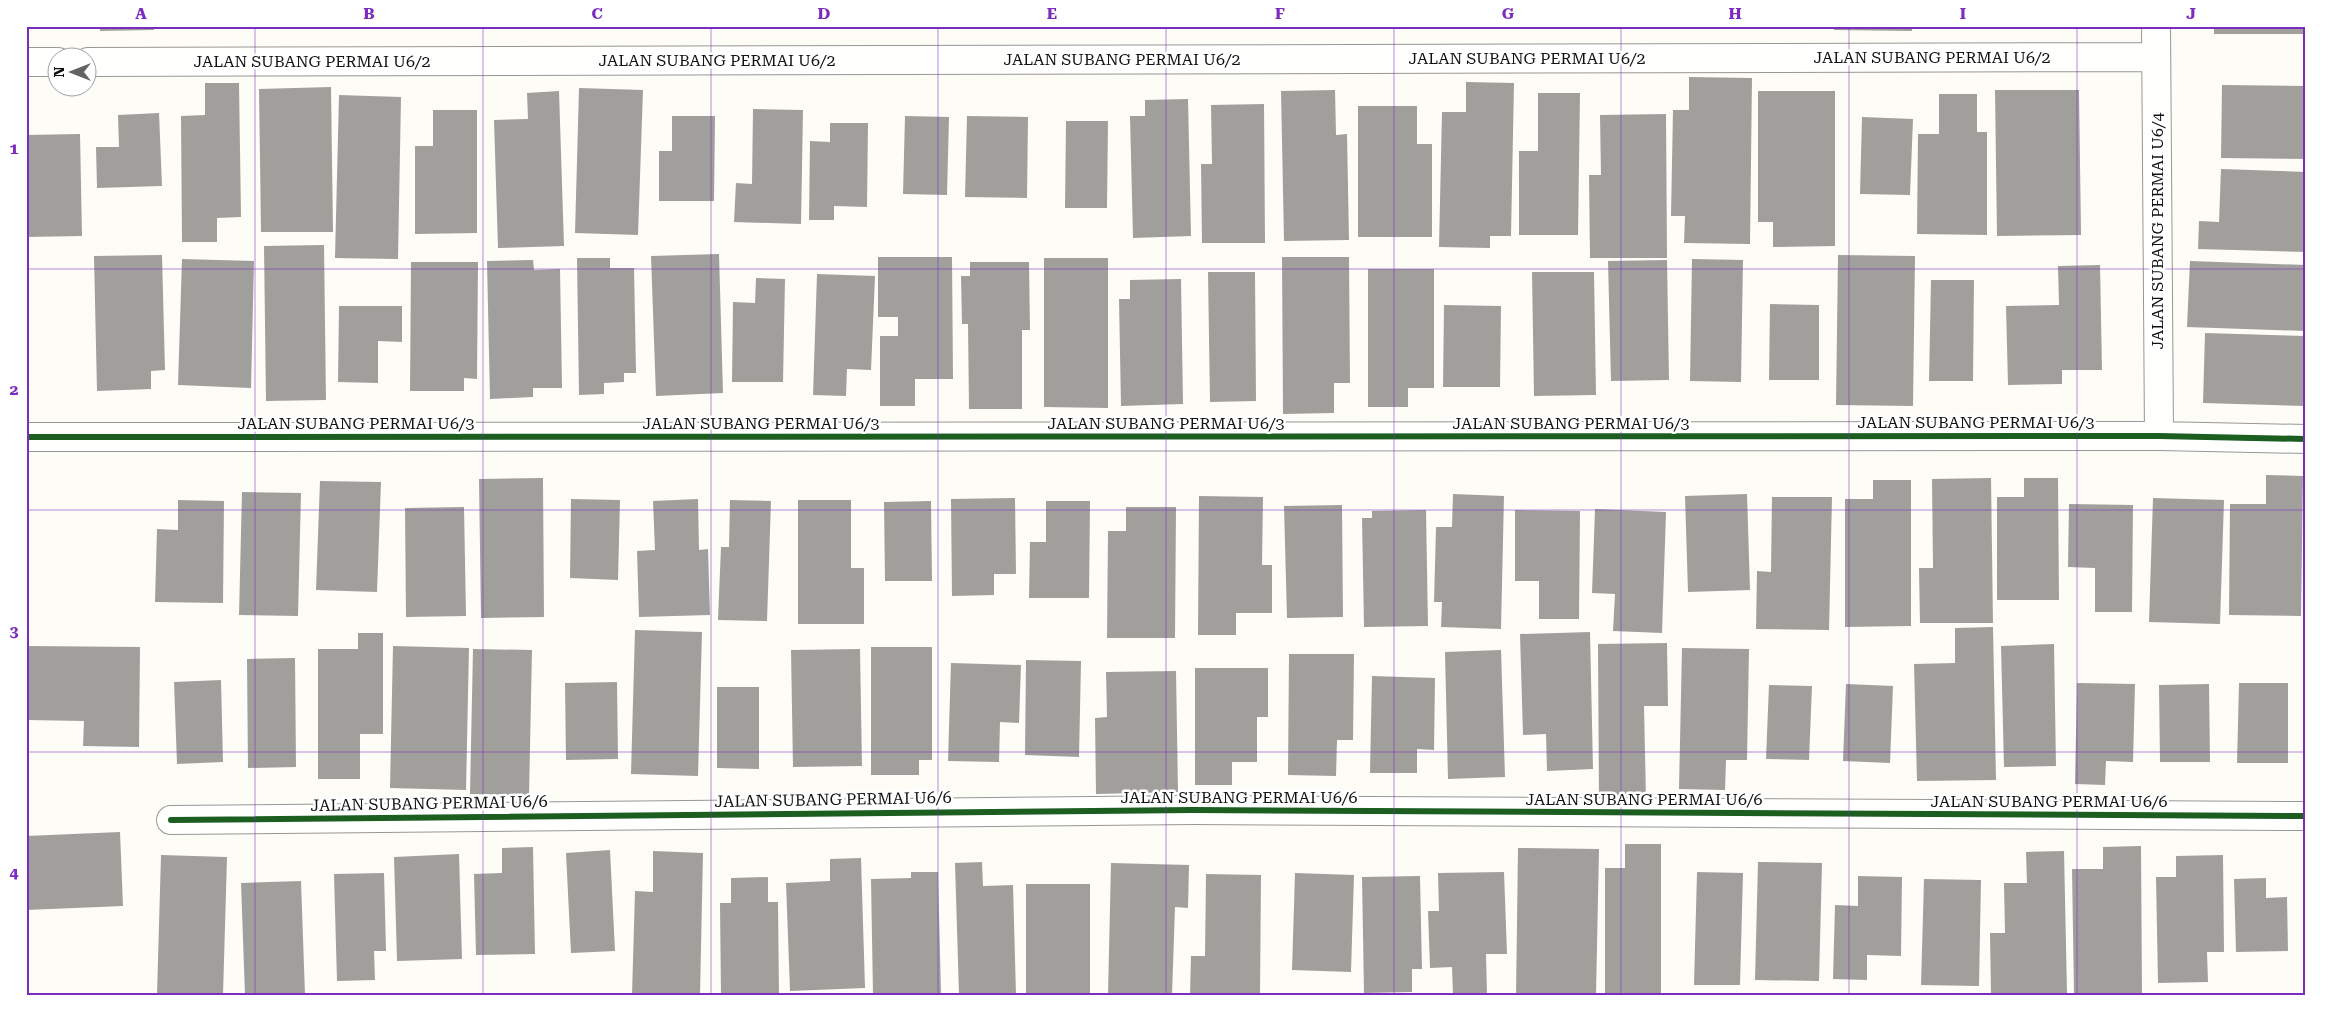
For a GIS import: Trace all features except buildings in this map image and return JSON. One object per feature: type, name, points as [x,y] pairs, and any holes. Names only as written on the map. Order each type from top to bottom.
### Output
[{"type":"street","name":"JALAN SUBANG PERMAI U6/4","points":[[2156,26],[2159,436]]},
{"type":"street","name":"JALAN SUBANG PERMAI U6/2","points":[[98,62],[2156,57]]},
{"type":"street","points":[[26,62],[48,62]]},
{"type":"street","name":"JALAN SUBANG PERMAI U6/3","points":[[26,437],[2159,436],[2306,439]]},
{"type":"street","name":"JALAN SUBANG PERMAI U6/6","points":[[172,820],[1193,810],[2306,816]]},
{"type":"cycle path","points":[[26,437],[2159,436],[2306,439]]},
{"type":"cycle path","points":[[171,820],[1193,810],[2306,816]]}]
